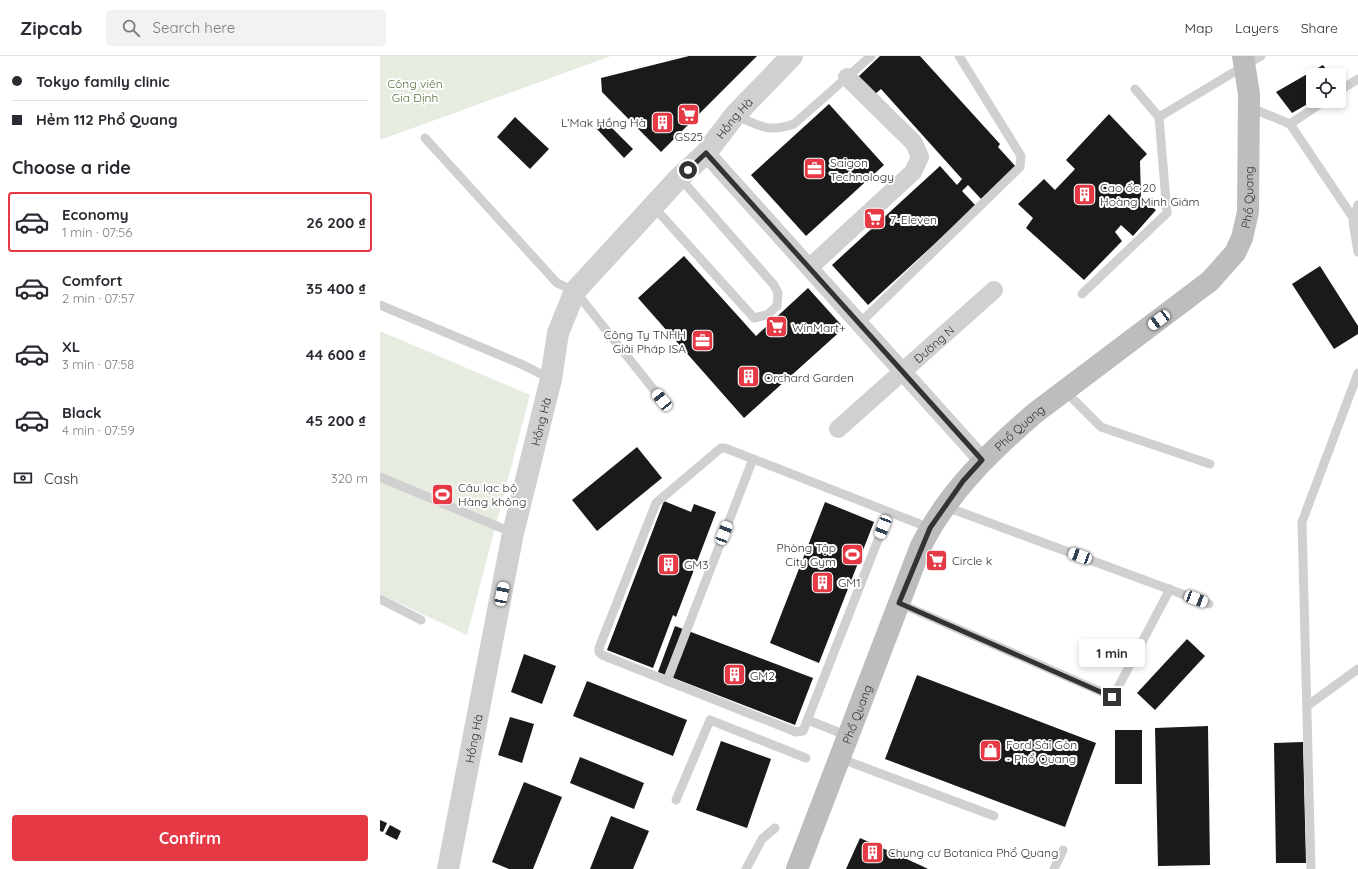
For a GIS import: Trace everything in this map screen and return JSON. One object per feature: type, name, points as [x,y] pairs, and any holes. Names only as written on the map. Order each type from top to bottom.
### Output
[{"type":"main road","name":"Phổ Quang","points":[[797,869],[899,603],[930,528],[944,506],[982,460],[1030,418],[1210,281],[1236,252],[1242,238],[1248,212],[1250,59]]},
{"type":"street","name":"Hồng Hà","points":[[448,869],[514,533],[551,379],[558,333],[575,291],[679,178],[706,153],[735,115],[792,56]]},
{"type":"street","points":[[810,267],[912,172],[920,156],[914,143],[847,77]]},
{"type":"street","points":[[706,153],[982,460]]},
{"type":"street","name":"Đường N","points":[[838,429],[994,290]]},
{"type":"lane","points":[[735,115],[767,129],[778,130],[794,124],[871,56]]},
{"type":"lane","points":[[860,323],[1020,167],[1022,161],[1021,156],[958,56]]},
{"type":"lane","points":[[1159,116],[1250,59]]},
{"type":"lane","points":[[1346,87],[1358,79]]},
{"type":"lane","points":[[1082,294],[1167,213],[1159,116],[1136,89]]},
{"type":"lane","points":[[1249,107],[1290,124],[1356,222]]},
{"type":"lane","points":[[1290,124],[1314,108]]},
{"type":"lane","points":[[425,138],[558,283],[575,291],[662,400]]},
{"type":"lane","points":[[653,206],[754,318],[767,316],[777,306],[778,293],[774,285],[679,178]]},
{"type":"lane","points":[[1358,205],[1356,222],[1353,222],[1358,252]]},
{"type":"lane","points":[[380,305],[521,364],[551,379]]},
{"type":"lane","points":[[1311,869],[1302,522],[1358,373]]},
{"type":"lane","points":[[1065,391],[1101,427],[1210,464]]},
{"type":"lane","points":[[889,512],[803,731],[796,732],[602,655],[599,652],[599,648],[658,501],[721,448],[753,459],[889,512],[930,528]]},
{"type":"lane","points":[[667,681],[753,459]]},
{"type":"lane","points":[[380,477],[514,533]]},
{"type":"lane","points":[[944,506],[1209,604]]},
{"type":"lane","points":[[899,603],[1112,697],[1170,589]]},
{"type":"lane","points":[[380,599],[421,620]]},
{"type":"lane","points":[[1307,706],[1358,669]]},
{"type":"lane","points":[[676,800],[710,720],[806,758]]},
{"type":"lane","points":[[808,720],[848,736]]},
{"type":"lane","points":[[839,758],[994,816]]},
{"type":"lane","points":[[746,869],[762,839],[775,828]]},
{"type":"lane","points":[[1054,869],[1063,850]]},
{"type":"green space","name":"Công viên Gia Định","points":[[380,56],[611,56],[380,140]]},
{"type":"green space","name":"Câu lạc bộ Hàng không","points":[[380,331],[530,395],[467,635],[380,594]]},
{"type":"building","name":"L’Mak Hồng Hà","points":[[689,56],[757,56],[661,152],[602,92],[601,78]]},
{"type":"building","points":[[880,56],[920,56],[1000,144],[998,147],[1017,168],[982,200],[968,185],[962,191],[976,206],[868,305],[832,265],[940,166],[957,185],[962,179],[881,89],[874,95],[858,77]]},
{"type":"building","points":[[1323,65],[1325,68],[1318,68]]},
{"type":"building","points":[[1306,75],[1306,105],[1292,113],[1276,92]]},
{"type":"building","points":[[829,104],[884,165],[806,236],[751,175]]},
{"type":"building","name":"Cao ốc 20 Hoàng Minh Giám","points":[[1109,114],[1147,154],[1140,161],[1141,199],[1156,210],[1133,236],[1121,225],[1115,232],[1122,241],[1084,280],[1026,228],[1033,218],[1018,204],[1044,179],[1055,190],[1075,169],[1066,160]]},
{"type":"building","points":[[515,117],[549,149],[530,169],[497,137]]},
{"type":"building","points":[[604,120],[633,149],[624,158],[596,128]]},
{"type":"building","name":"Orchard Garden","points":[[684,256],[756,336],[808,288],[844,328],[744,418],[638,298]]},
{"type":"building","points":[[1320,266],[1358,326],[1358,334],[1334,349],[1292,284]]},
{"type":"building","points":[[637,447],[662,478],[597,531],[572,500]]},
{"type":"building","name":"GM3","points":[[664,501],[691,512],[694,504],[716,512],[676,617],[673,615],[653,668],[607,650]]},
{"type":"building","name":"GM1","points":[[825,502],[874,522],[819,663],[770,643]]},
{"type":"building","name":"GM2","points":[[675,626],[813,678],[795,725],[658,672]]},
{"type":"building","points":[[1187,639],[1205,656],[1155,710],[1137,693]]},
{"type":"building","points":[[524,654],[556,666],[542,704],[511,692]]},
{"type":"building","name":"Ford Sài Gòn - Phổ Quang","points":[[917,675],[1096,743],[1065,827],[885,759]]},
{"type":"building","points":[[587,681],[687,720],[673,756],[573,716]]},
{"type":"building","points":[[510,717],[534,724],[522,763],[498,755]]},
{"type":"building","points":[[1208,726],[1210,865],[1158,866],[1155,728]]},
{"type":"building","points":[[1115,730],[1142,730],[1142,784],[1115,784]]},
{"type":"building","points":[[721,741],[771,759],[747,828],[696,810]]},
{"type":"building","points":[[1303,742],[1306,863],[1276,863],[1274,743]]},
{"type":"building","points":[[580,757],[644,783],[634,809],[570,783]]},
{"type":"building","points":[[524,782],[562,797],[533,869],[509,869],[492,862]]},
{"type":"building","points":[[611,816],[649,831],[633,869],[590,869]]},
{"type":"building","points":[[380,820],[387,823],[383,832],[380,831]]},
{"type":"building","points":[[390,825],[401,831],[397,840],[385,834]]},
{"type":"building","name":"Chung cư Botanica Phổ Quang","points":[[860,838],[922,866],[928,869],[846,869]]},
{"type":"place","name":"GS25","points":[[689,115]]},
{"type":"place","name":"L’Mak Hồng Hà","points":[[662,122]]},
{"type":"place","name":"Saigon Technology","points":[[815,169]]},
{"type":"place","name":"Cao ốc 20 Hoàng Minh Giám","points":[[1084,194]]},
{"type":"place","name":"7-Eleven","points":[[875,219]]},
{"type":"place","name":"WinMart+","points":[[776,327]]},
{"type":"place","name":"Công Ty TNHH Giải Pháp ISA","points":[[702,341]]},
{"type":"place","name":"Orchard Garden","points":[[749,377]]},
{"type":"place","name":"Câu lạc bộ Hàng không","points":[[442,494]]},
{"type":"place","name":"Phòng Tập City Gym","points":[[852,554]]},
{"type":"place","name":"Circle k","points":[[937,560]]},
{"type":"place","name":"GM3","points":[[668,564]]},
{"type":"place","name":"GM1","points":[[822,582]]},
{"type":"place","name":"GM2","points":[[735,675]]},
{"type":"place","name":"Ford Sài Gòn - Phổ Quang","points":[[991,751]]},
{"type":"place","name":"Chung cư Botanica Phổ Quang","points":[[872,852]]},
{"type":"route","points":[[688,170],[706,153],[982,460],[963,481],[930,528],[921,546],[899,603],[1112,697]]}]
